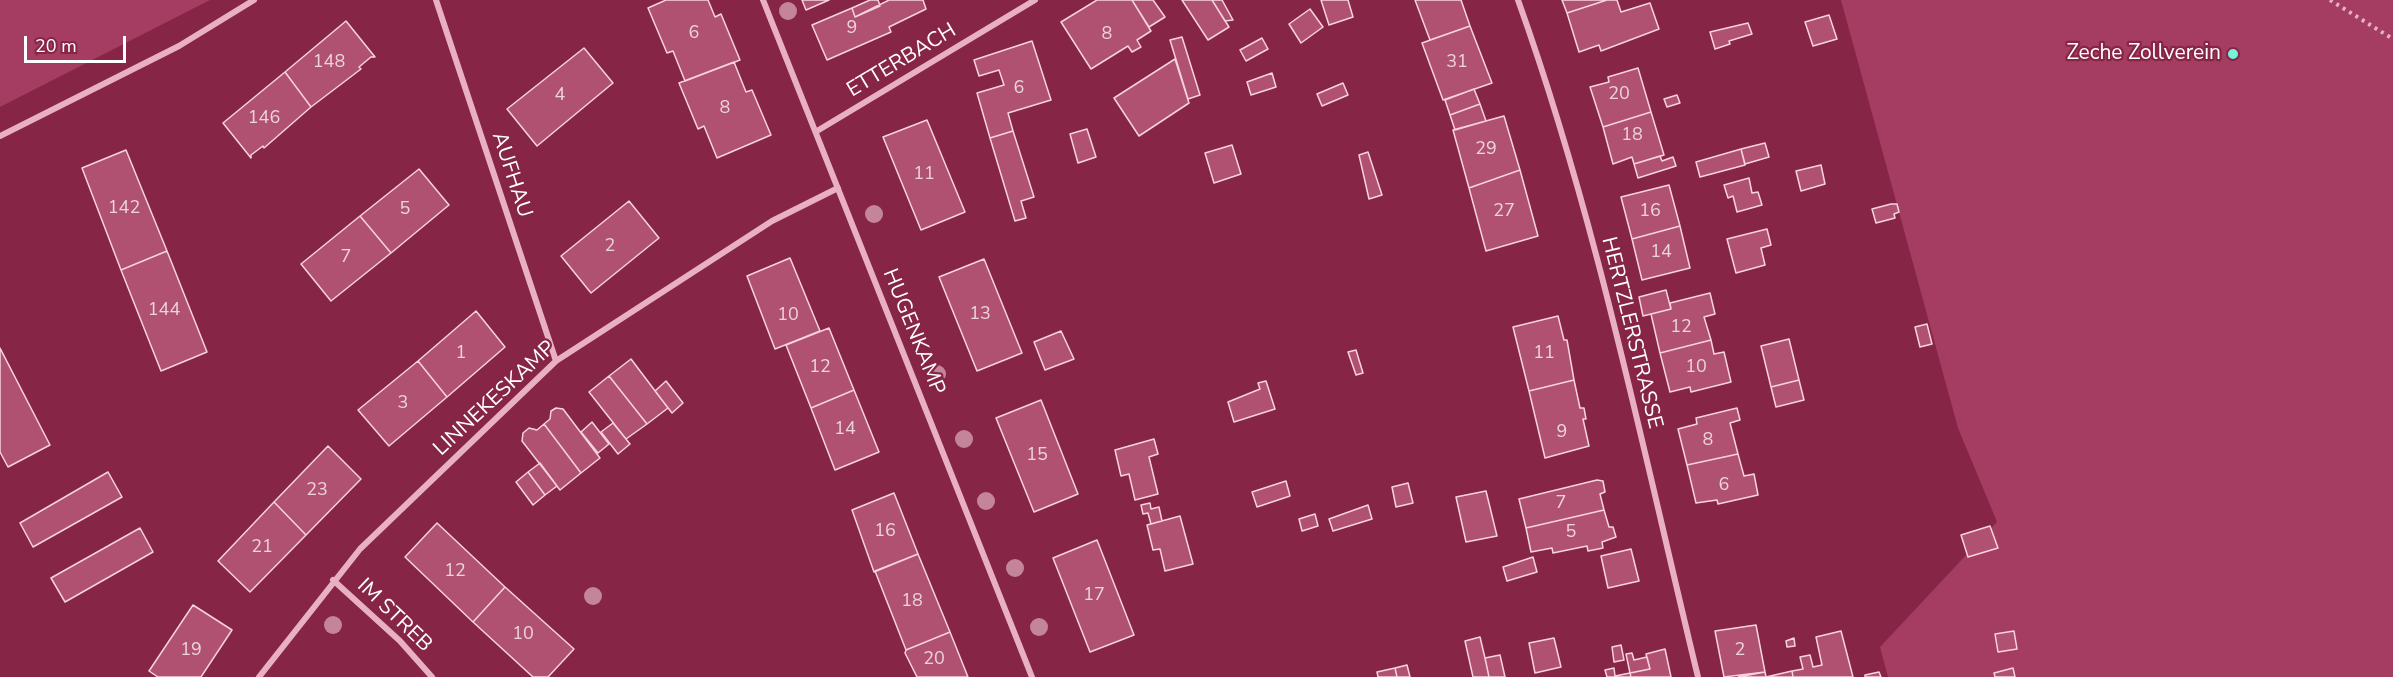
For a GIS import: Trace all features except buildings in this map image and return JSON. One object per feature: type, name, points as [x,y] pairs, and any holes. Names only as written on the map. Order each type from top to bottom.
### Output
[{"type":"street","points":[[0,136],[179,46],[254,0]]},
{"type":"street","name":"AUFHAU","points":[[436,0],[556,361]]},
{"type":"street","name":"HUGENKAMP","points":[[763,0],[817,131],[1032,677]]},
{"type":"street","name":"ETTERBACH","points":[[817,131],[1035,0]]},
{"type":"street","name":"HERTZLERSTRASSE","points":[[1518,0],[1541,65],[1576,184],[1698,677]]},
{"type":"street","name":"LINNEKESKAMP","points":[[260,677],[333,580],[360,549],[556,361],[772,221],[838,188]]},
{"type":"street","name":"IM STREB","points":[[333,580],[400,641],[432,677]]},
{"type":"path","points":[[2330,0],[2393,39]]},
{"type":"shaded area","points":[[0,0],[210,0],[0,107]]},
{"type":"shaded area","points":[[1841,0],[2393,0],[2393,677],[1888,677],[1880,647],[1997,522],[1958,428]]},
{"type":"place","name":"Zeche Zollverein","points":[[2233,54]]}]
